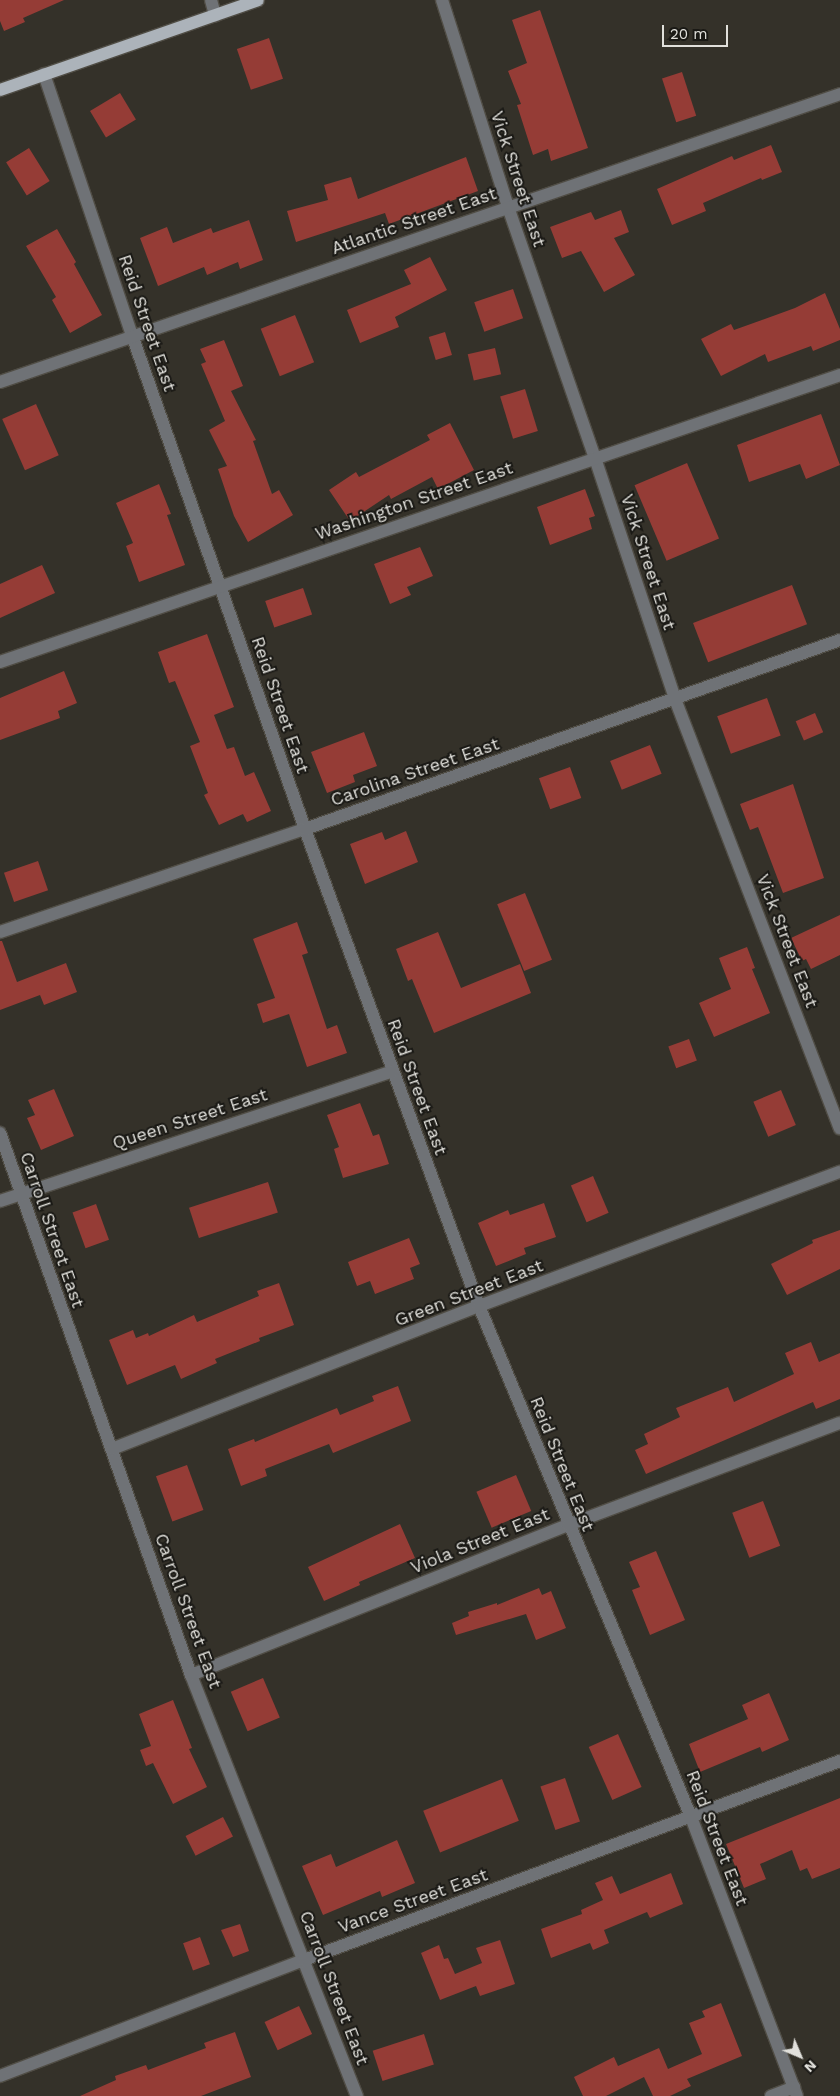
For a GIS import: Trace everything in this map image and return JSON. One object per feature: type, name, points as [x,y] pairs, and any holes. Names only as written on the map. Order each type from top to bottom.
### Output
[{"type":"main road","points":[[0,90],[258,0]]},
{"type":"street","points":[[211,0],[216,15]]},
{"type":"street","name":"Vick Street East","points":[[442,0],[508,207],[595,458],[674,699],[840,1128]]},
{"type":"street","name":"Reid Street East","points":[[44,74],[133,338],[305,829],[479,1306],[690,1817],[795,2092]]},
{"type":"street","name":"Atlantic Street East","points":[[0,382],[133,338],[840,94]]},
{"type":"street","name":"Washington Street East","points":[[0,662],[840,375]]},
{"type":"street","name":"Carolina Street East","points":[[0,932],[305,829],[840,640]]},
{"type":"street","name":"Queen Street East","points":[[0,1201],[392,1071]]},
{"type":"street","name":"Carroll Street East","points":[[0,1133],[191,1675],[357,2096]]},
{"type":"street","name":"Green Street East","points":[[112,1449],[479,1306],[840,1172]]},
{"type":"street","name":"Viola Street East","points":[[191,1675],[568,1525],[840,1423]]},
{"type":"street","name":"Vance Street East","points":[[0,2076],[304,1960],[840,1761]]},
{"type":"street","points":[[771,2096],[795,2092]]},
{"type":"building","points":[[0,0],[64,0],[23,18],[25,22],[4,31],[0,21]]},
{"type":"building","points":[[540,10],[588,148],[551,161],[548,149],[533,155],[517,105],[521,104],[508,71],[527,63],[512,20]]},
{"type":"building","points":[[269,38],[283,79],[251,90],[237,49]]},
{"type":"building","points":[[682,72],[696,116],[676,122],[662,78]]},
{"type":"building","points":[[120,93],[136,120],[106,138],[90,111]]},
{"type":"building","points":[[771,145],[782,172],[762,180],[761,178],[703,203],[706,211],[672,225],[657,189],[732,156],[734,160]]},
{"type":"building","points":[[29,148],[50,181],[27,195],[6,162]]},
{"type":"building","points":[[466,157],[478,191],[389,224],[385,213],[296,242],[287,211],[328,200],[324,185],[351,177],[358,199]]},
{"type":"building","points":[[621,210],[629,232],[614,238],[635,275],[604,292],[581,251],[562,258],[550,227],[591,212],[595,220]]},
{"type":"building","points":[[249,220],[263,260],[240,269],[238,262],[207,275],[204,267],[158,286],[140,238],[167,227],[173,243],[211,228],[213,233]]},
{"type":"building","points":[[57,229],[76,262],[74,264],[102,315],[70,333],[52,300],[56,297],[26,246]]},
{"type":"building","points":[[430,257],[447,290],[395,317],[399,327],[360,343],[347,310],[411,284],[404,270]]},
{"type":"building","points":[[513,289],[523,318],[484,332],[474,302]]},
{"type":"building","points":[[825,293],[840,329],[840,340],[813,351],[811,346],[768,362],[765,354],[721,376],[701,339],[731,324],[734,330],[795,308]]},
{"type":"building","points":[[295,315],[314,362],[280,376],[261,329]]},
{"type":"building","points":[[445,332],[452,355],[436,360],[429,337]]},
{"type":"building","points":[[224,340],[243,386],[231,391],[256,440],[253,441],[272,494],[279,490],[293,515],[248,542],[234,516],[218,469],[227,466],[209,430],[225,421],[201,364],[206,362],[200,349]]},
{"type":"building","points":[[495,348],[501,374],[474,381],[468,354]]},
{"type":"building","points":[[525,389],[538,431],[513,439],[500,397]]},
{"type":"building","points":[[36,404],[59,455],[25,470],[2,419]]},
{"type":"building","points":[[821,414],[840,465],[806,479],[800,464],[749,482],[737,445]]},
{"type":"building","points":[[450,423],[474,470],[438,489],[432,477],[391,499],[389,495],[350,521],[329,490],[356,472],[359,477],[430,440],[427,435]]},
{"type":"building","points":[[687,463],[719,538],[667,561],[635,485]]},
{"type":"building","points":[[159,484],[171,514],[167,515],[185,565],[139,582],[126,546],[133,543],[116,503]]},
{"type":"building","points":[[585,489],[595,516],[589,518],[592,529],[550,545],[537,507]]},
{"type":"building","points":[[420,547],[433,576],[407,587],[411,595],[390,604],[374,564]]},
{"type":"building","points":[[42,565],[55,593],[0,618],[0,584]]},
{"type":"building","points":[[792,585],[807,624],[708,662],[693,623]]},
{"type":"building","points":[[303,588],[312,614],[274,627],[265,601]]},
{"type":"building","points":[[207,634],[234,707],[214,715],[227,749],[234,747],[245,776],[254,772],[271,811],[247,822],[243,814],[219,825],[204,795],[208,793],[190,746],[200,742],[175,681],[169,683],[158,652]]},
{"type":"building","points":[[64,671],[77,703],[58,711],[60,718],[0,740],[0,698]]},
{"type":"building","points":[[767,698],[781,736],[731,754],[717,716]]},
{"type":"building","points":[[815,713],[823,732],[804,741],[796,721]]},
{"type":"building","points":[[364,732],[377,766],[353,775],[355,782],[327,793],[311,752]]},
{"type":"building","points":[[650,745],[662,774],[622,790],[610,761]]},
{"type":"building","points":[[570,767],[581,798],[550,809],[539,778]]},
{"type":"building","points":[[793,784],[824,878],[783,893],[758,827],[750,830],[740,804]]},
{"type":"building","points":[[406,831],[418,862],[365,884],[350,844],[382,832],[385,840]]},
{"type":"building","points":[[38,861],[48,890],[14,902],[4,873]]},
{"type":"building","points":[[525,893],[552,960],[524,971],[497,904]]},
{"type":"building","points":[[840,915],[840,955],[811,969],[806,959],[802,961],[791,938]]},
{"type":"building","points":[[297,922],[308,953],[302,955],[327,1029],[337,1025],[347,1053],[307,1067],[289,1014],[263,1023],[257,1004],[275,998],[253,939]]},
{"type":"building","points":[[438,932],[461,988],[520,964],[531,993],[434,1033],[412,979],[408,981],[396,949]]},
{"type":"building","points":[[0,941],[2,941],[17,982],[66,963],[77,992],[44,1005],[40,995],[0,1010]]},
{"type":"building","points":[[747,947],[755,968],[752,969],[770,1013],[714,1037],[699,1003],[731,989],[719,958]]},
{"type":"building","points":[[689,1039],[697,1061],[676,1068],[668,1047]]},
{"type":"building","points":[[54,1089],[74,1136],[41,1150],[27,1118],[35,1115],[28,1100]]},
{"type":"building","points":[[781,1090],[796,1125],[768,1137],[753,1102]]},
{"type":"building","points":[[360,1103],[373,1136],[379,1134],[389,1164],[343,1178],[334,1149],[339,1147],[327,1115]]},
{"type":"building","points":[[593,1176],[609,1213],[587,1222],[571,1185]]},
{"type":"building","points":[[268,1182],[278,1212],[199,1238],[189,1208]]},
{"type":"building","points":[[544,1203],[556,1237],[524,1248],[526,1254],[496,1266],[478,1223],[508,1210],[510,1215]]},
{"type":"building","points":[[96,1204],[109,1240],[86,1248],[73,1213]]},
{"type":"building","points":[[840,1230],[840,1269],[787,1295],[771,1264],[813,1243],[812,1240]]},
{"type":"building","points":[[409,1238],[420,1264],[410,1268],[414,1279],[375,1294],[370,1281],[357,1286],[348,1262]]},
{"type":"building","points":[[279,1283],[294,1325],[259,1338],[260,1341],[215,1359],[217,1363],[181,1379],[175,1365],[127,1385],[109,1340],[133,1330],[136,1338],[148,1333],[149,1336],[194,1315],[197,1322],[259,1296],[257,1291]]},
{"type":"building","points":[[811,1342],[819,1362],[840,1353],[840,1399],[816,1409],[813,1402],[646,1474],[635,1450],[648,1444],[644,1434],[680,1417],[676,1408],[728,1387],[734,1402],[794,1374],[785,1353]]},
{"type":"building","points":[[398,1386],[411,1421],[333,1453],[329,1444],[265,1469],[267,1476],[241,1486],[228,1449],[254,1439],[255,1442],[337,1408],[340,1415],[374,1401],[372,1396]]},
{"type":"building","points":[[187,1465],[203,1510],[172,1521],[156,1476]]},
{"type":"building","points":[[516,1475],[531,1511],[492,1528],[476,1492]]},
{"type":"building","points":[[763,1501],[780,1546],[749,1558],[732,1513]]},
{"type":"building","points":[[400,1524],[415,1558],[359,1582],[360,1585],[324,1601],[308,1567]]},
{"type":"building","points":[[656,1551],[685,1620],[650,1635],[632,1590],[640,1587],[629,1562]]},
{"type":"building","points":[[539,1588],[542,1595],[551,1591],[566,1628],[536,1640],[526,1614],[456,1635],[452,1623],[469,1616],[468,1612],[497,1603],[497,1605]]},
{"type":"building","points":[[263,1678],[280,1718],[248,1731],[231,1692]]},
{"type":"building","points":[[769,1693],[789,1740],[762,1752],[760,1747],[700,1772],[689,1744],[748,1719],[742,1705]]},
{"type":"building","points":[[173,1700],[192,1748],[189,1749],[207,1787],[173,1804],[153,1763],[146,1766],[140,1750],[151,1746],[139,1714]]},
{"type":"building","points":[[618,1734],[642,1787],[612,1800],[589,1747]]},
{"type":"building","points":[[565,1778],[580,1821],[555,1830],[540,1786]]},
{"type":"building","points":[[502,1779],[519,1821],[440,1853],[423,1811]]},
{"type":"building","points":[[840,1798],[840,1868],[812,1879],[807,1868],[800,1871],[792,1850],[760,1864],[766,1879],[744,1888],[726,1844]]},
{"type":"building","points":[[223,1817],[233,1837],[196,1856],[186,1836]]},
{"type":"building","points":[[397,1840],[415,1883],[382,1897],[380,1891],[323,1915],[302,1866],[331,1854],[336,1867]]},
{"type":"building","points":[[671,1873],[683,1904],[650,1918],[647,1912],[604,1930],[609,1943],[593,1950],[590,1943],[551,1958],[541,1929],[582,1914],[581,1910],[603,1900],[595,1883],[612,1876],[620,1894]]},
{"type":"building","points":[[240,1924],[249,1951],[233,1957],[221,1930]]},
{"type":"building","points":[[200,1937],[210,1964],[193,1970],[183,1943]]},
{"type":"building","points":[[500,1940],[515,1984],[480,1996],[476,1986],[440,2000],[421,1953],[439,1945],[444,1959],[448,1958],[455,1974],[482,1963],[476,1948]]},
{"type":"building","points":[[721,2003],[742,2056],[687,2079],[691,2086],[670,2096],[653,2096],[644,2077],[606,2096],[583,2096],[574,2077],[614,2057],[618,2066],[659,2048],[668,2069],[702,2054],[689,2023],[705,2017],[702,2011]]},
{"type":"building","points":[[299,2006],[312,2034],[278,2050],[265,2022]]},
{"type":"building","points":[[235,2032],[251,2077],[201,2096],[80,2096],[116,2080],[115,2076],[146,2065],[148,2070],[206,2048],[204,2043]]},
{"type":"building","points":[[424,2034],[434,2064],[383,2081],[373,2051]]}]
